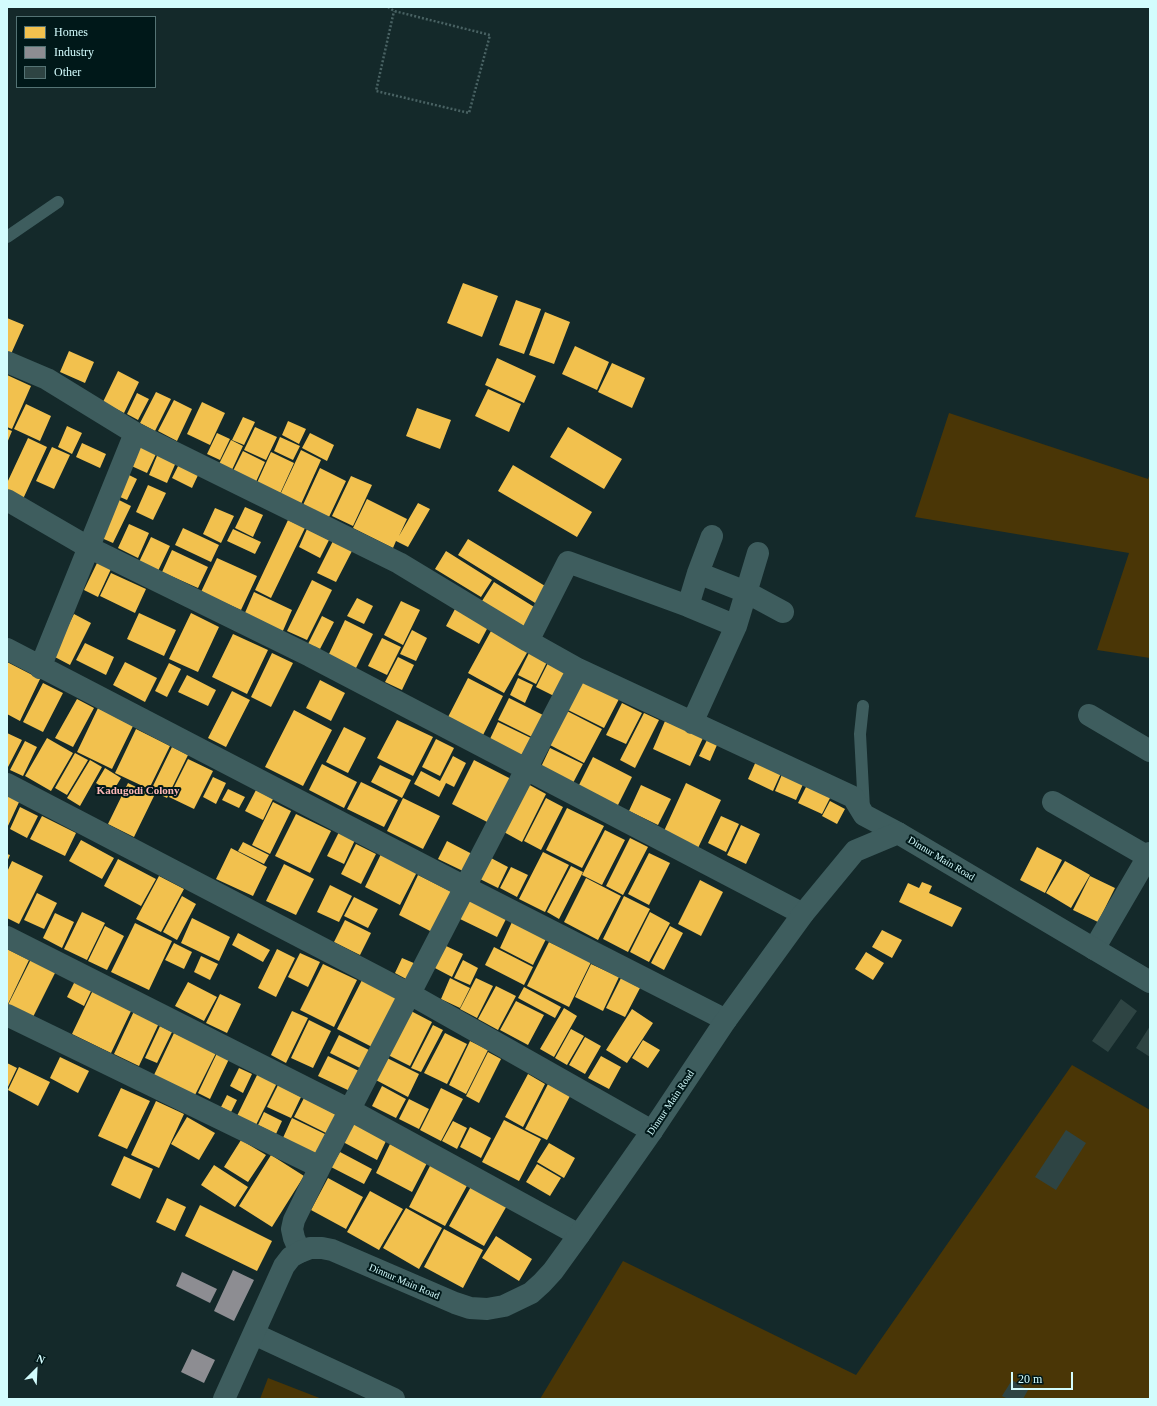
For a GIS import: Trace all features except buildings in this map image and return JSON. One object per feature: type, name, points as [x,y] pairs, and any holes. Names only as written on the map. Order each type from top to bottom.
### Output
[{"type":"street","points":[[7,362],[47,379],[135,433],[399,564],[578,669],[853,797],[864,815],[898,833]]},
{"type":"street","points":[[40,668],[135,433]]},
{"type":"street","points":[[7,500],[88,547],[310,656],[803,914]]},
{"type":"street","points":[[688,606],[698,573],[712,536]]},
{"type":"street","points":[[692,723],[736,626],[758,553]]},
{"type":"street","points":[[528,641],[568,562],[688,606],[736,626]]},
{"type":"street","points":[[698,573],[746,592],[783,612]]},
{"type":"street","points":[[7,649],[40,668],[726,1020]]},
{"type":"street","points":[[300,1252],[292,1229],[294,1220],[578,669]]},
{"type":"street","points":[[1089,715],[1150,751]]},
{"type":"street","points":[[7,784],[410,994],[652,1131]]},
{"type":"street","points":[[1053,802],[1149,856],[1094,949]]},
{"type":"street","name":"Dinnur Main Road","points":[[224,1399],[284,1266],[291,1257],[310,1248],[332,1250],[455,1303],[470,1308],[487,1309],[504,1306],[531,1293],[553,1271],[579,1235],[652,1131],[726,1020],[803,914],[855,852],[898,833],[1150,982]]},
{"type":"street","points":[[7,937],[350,1110],[579,1235]]},
{"type":"street","points":[[7,1015],[320,1167]]},
{"type":"street","points":[[254,1334],[394,1399]]},
{"type":"lane","points":[[7,236],[58,202]]},
{"type":"lane","points":[[863,706],[860,734],[864,815]]},
{"type":"path","points":[[388,7],[394,11],[490,35],[469,113],[376,91],[394,11]]},
{"type":"shaded area","points":[[949,413],[1148,479],[1150,473],[1150,658],[1097,650],[1129,553],[915,517]]},
{"type":"shaded area","points":[[1072,1065],[1150,1110],[1150,1399],[540,1399],[623,1261],[856,1375]]},
{"type":"shaded area","points":[[268,1378],[322,1399],[260,1399]]},
{"type":"district","name":"Kadugodi Colony","points":[[138,791]]}]
